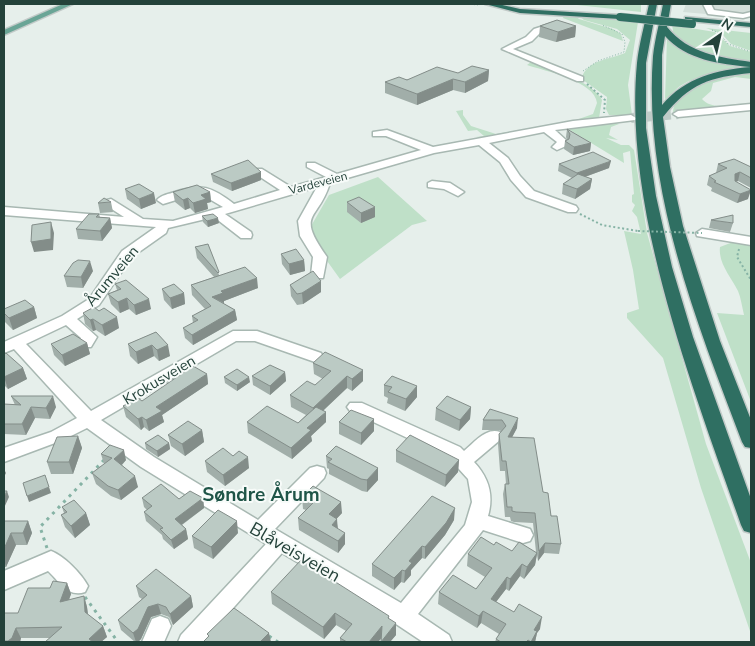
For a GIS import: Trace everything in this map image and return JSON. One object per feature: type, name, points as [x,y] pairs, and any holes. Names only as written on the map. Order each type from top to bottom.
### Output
[{"type":"highway","points":[[489,4],[520,10],[623,14]]},
{"type":"highway","points":[[506,4],[532,8],[623,14]]},
{"type":"highway","points":[[532,8],[543,4]]},
{"type":"highway","points":[[646,4],[652,8],[644,43],[640,84],[643,146],[651,194],[667,268],[686,336],[751,524]]},
{"type":"highway","points":[[667,4],[662,26],[656,85],[658,117],[671,195],[690,271],[718,356],[751,442]]},
{"type":"highway","points":[[562,5],[690,22],[751,27]]},
{"type":"highway","points":[[662,26],[674,41],[689,51],[721,60],[751,64]]},
{"type":"highway","points":[[658,117],[679,91],[694,82],[716,75],[751,70]]},
{"type":"main road","points":[[4,33],[69,4]]},
{"type":"street","points":[[708,4],[711,12],[743,16],[751,14]]},
{"type":"street","points":[[562,24],[537,31],[529,39],[506,49],[580,79]]},
{"type":"street","points":[[678,114],[751,107]]},
{"type":"street","name":"Vardeveien","points":[[4,210],[163,226],[217,213],[289,190],[432,150],[546,129],[631,118]]},
{"type":"street","points":[[546,129],[562,141],[562,144],[557,147]]},
{"type":"street","points":[[377,134],[387,133],[432,150]]},
{"type":"street","points":[[481,141],[504,160],[515,178],[530,194],[572,209]]},
{"type":"street","points":[[311,166],[330,179],[324,185],[303,220],[305,237],[320,257],[318,275]]},
{"type":"street","points":[[258,171],[289,190]]},
{"type":"street","points":[[432,185],[446,185],[458,192]]},
{"type":"street","points":[[163,200],[195,189],[209,191],[232,208]]},
{"type":"street","points":[[111,203],[143,224]]},
{"type":"street","points":[[217,213],[230,225],[246,235]]},
{"type":"street","name":"Årumveien","points":[[10,346],[67,319],[94,302],[127,254],[161,230],[163,226]]},
{"type":"street","points":[[702,233],[747,244]]},
{"type":"street","points":[[67,319],[89,337],[86,344]]},
{"type":"street","name":"Krokusveien","points":[[4,455],[56,436],[120,403],[233,336],[243,334],[263,338],[315,357]]},
{"type":"street","name":"Blåveisveien","points":[[10,346],[29,355],[87,419],[121,444],[170,477],[403,617],[441,642]]},
{"type":"street","points":[[356,407],[454,452],[477,477],[482,502],[474,528],[456,553],[430,581],[403,617]]},
{"type":"street","points":[[464,461],[494,436]]},
{"type":"street","points":[[260,531],[317,473]]},
{"type":"street","points":[[476,520],[523,535]]},
{"type":"street","points":[[189,642],[279,543]]},
{"type":"street","points":[[4,581],[51,560],[77,586]]},
{"type":"path","points":[[465,4],[480,6]]},
{"type":"path","points":[[599,24],[622,34],[625,42],[624,52],[598,61],[580,74],[580,79],[602,95],[605,100],[604,115],[609,120]]},
{"type":"path","points":[[709,29],[719,33],[728,44],[751,52]]},
{"type":"path","points":[[572,209],[602,225],[638,231],[702,233]]},
{"type":"path","points":[[747,244],[737,250],[737,257],[751,280]]},
{"type":"path","points":[[51,560],[40,526],[121,444]]},
{"type":"path","points":[[77,586],[118,642]]},
{"type":"path","points":[[262,632],[278,642]]},
{"type":"shaded area","points":[[686,4],[751,4],[751,18],[683,12]]},
{"type":"green space","points":[[568,4],[641,4],[641,12]]},
{"type":"green space","points":[[564,15],[576,16],[579,19],[613,29],[621,34],[623,41],[563,18]]},
{"type":"green space","points":[[579,16],[638,22],[628,85],[632,115],[609,115],[606,109],[607,97],[583,80],[582,77],[589,67],[600,61],[625,53],[630,40],[617,29],[584,20]]},
{"type":"green space","points":[[672,25],[715,32],[730,46],[751,52],[751,63],[698,52],[674,36]]},
{"type":"green space","points":[[706,28],[751,33],[751,51],[731,44],[722,34]]},
{"type":"green space","points":[[667,38],[675,45],[695,55],[718,61],[751,65],[751,69],[723,72],[696,78],[680,86],[665,99]]},
{"type":"green space","points":[[531,62],[570,76],[590,87],[602,100],[599,118],[483,138],[476,137],[484,136],[477,130],[468,131],[456,111],[463,110],[463,115],[471,126],[496,134],[576,120],[593,114],[597,103],[594,95],[588,89],[568,78],[527,65]]},
{"type":"green space","points":[[751,72],[751,79],[735,77],[713,83],[711,91],[702,99],[707,103],[719,106],[751,105],[673,112],[677,101],[684,92],[693,86],[716,77]]},
{"type":"green space","points":[[613,122],[619,124],[611,127],[609,135],[618,140],[606,138],[621,145],[629,145],[634,150],[647,233],[706,444],[751,563],[751,634],[701,488],[663,358],[627,318],[627,313],[639,309],[624,231],[641,234],[637,217],[632,211],[635,205],[632,202],[632,195],[634,194],[630,151],[623,153],[624,163],[565,127]]},
{"type":"green space","points":[[378,177],[427,221],[412,225],[340,279],[307,233],[329,195]]},
{"type":"green space","points":[[733,242],[751,242],[751,402],[717,313],[744,315],[738,291],[723,264],[720,253],[720,247]]},
{"type":"building","points":[[557,20],[576,26],[558,32],[540,26]]},
{"type":"building","points":[[472,66],[489,70],[465,82],[453,79],[417,94],[385,82],[399,77],[407,80],[437,67],[458,73]]},
{"type":"building","points":[[567,129],[591,143],[574,147],[565,141],[569,139],[570,134]]},
{"type":"building","points":[[593,152],[611,161],[577,173],[559,164]]},
{"type":"building","points":[[734,159],[751,167],[751,178],[740,172],[735,174],[735,181],[751,190],[740,194],[714,182],[716,181],[709,176],[727,168],[718,164]]},
{"type":"building","points":[[248,160],[261,172],[231,183],[211,174]]},
{"type":"building","points":[[578,174],[592,179],[577,189],[563,184]]},
{"type":"building","points":[[139,184],[154,193],[139,199],[125,189]]},
{"type":"building","points":[[197,185],[210,192],[201,195],[206,199],[193,203],[188,198],[183,200],[173,192]]},
{"type":"building","points":[[359,197],[375,207],[361,213],[347,202]]},
{"type":"building","points":[[104,198],[111,202],[98,203]]},
{"type":"building","points":[[89,214],[99,214],[96,217],[110,218],[100,231],[76,229]]},
{"type":"building","points":[[213,214],[218,218],[207,221],[202,216]]},
{"type":"building","points":[[733,215],[733,223],[711,220]]},
{"type":"building","points":[[51,222],[51,239],[31,242],[32,225]]},
{"type":"building","points":[[208,244],[219,272],[218,273],[195,247]]},
{"type":"building","points":[[296,249],[304,260],[289,264],[281,254]]},
{"type":"building","points":[[78,260],[90,261],[81,277],[64,276],[73,263]]},
{"type":"building","points":[[245,267],[257,278],[221,291],[223,293],[212,297],[235,310],[192,335],[183,328],[198,320],[192,316],[211,306],[191,285]]},
{"type":"building","points":[[313,271],[321,281],[302,293],[297,294],[290,285]]},
{"type":"building","points":[[126,280],[149,299],[134,305],[127,298],[118,302],[108,294],[121,289],[115,284]]},
{"type":"building","points":[[174,284],[184,293],[170,298],[162,289]]},
{"type":"building","points":[[25,300],[34,307],[9,318],[4,313],[4,309]]},
{"type":"building","points":[[94,307],[99,311],[104,308],[117,317],[102,325],[93,319],[90,320],[83,313]]},
{"type":"building","points":[[156,332],[168,345],[157,350],[152,345],[136,352],[128,344]]},
{"type":"building","points":[[73,334],[87,343],[62,355],[51,344]]},
{"type":"building","points":[[325,352],[363,370],[352,379],[347,376],[313,408],[290,395],[307,381],[315,385],[331,371],[313,363]]},
{"type":"building","points":[[6,353],[23,368],[4,377],[4,354]]},
{"type":"building","points":[[270,365],[285,372],[270,386],[252,376]]},
{"type":"building","points":[[193,366],[207,374],[156,407],[162,411],[146,420],[142,417],[138,419],[123,406],[138,398],[142,401]]},
{"type":"building","points":[[237,369],[249,377],[237,385],[224,377]]},
{"type":"building","points":[[392,376],[417,386],[406,399],[388,392],[392,387],[384,385]]},
{"type":"building","points":[[11,396],[53,396],[46,408],[31,407],[22,424],[4,424],[4,404],[21,405]]},
{"type":"building","points":[[447,396],[471,407],[460,420],[436,408]]},
{"type":"building","points":[[267,406],[298,423],[316,407],[326,412],[307,428],[311,430],[291,448],[247,422]]},
{"type":"building","points":[[490,409],[518,418],[508,437],[534,438],[543,492],[548,493],[551,516],[557,516],[561,544],[545,543],[539,551],[535,513],[516,512],[512,511],[512,507],[507,507],[505,484],[509,484],[506,461],[502,461],[499,434],[506,426],[502,420],[483,420]]},
{"type":"building","points":[[351,410],[374,419],[361,433],[339,422]]},
{"type":"building","points":[[188,421],[202,430],[182,444],[168,435]]},
{"type":"building","points":[[158,435],[169,443],[157,451],[145,443]]},
{"type":"building","points":[[410,435],[459,460],[446,475],[396,450]]},
{"type":"building","points":[[78,436],[69,462],[47,462],[57,437]]},
{"type":"building","points":[[110,445],[124,450],[114,459],[135,476],[118,490],[108,486],[92,473],[112,458],[101,454]]},
{"type":"building","points":[[336,446],[378,468],[367,480],[361,479],[328,462],[332,459],[326,456]]},
{"type":"building","points":[[223,448],[233,456],[239,451],[248,457],[223,475],[205,461]]},
{"type":"building","points":[[45,475],[49,487],[27,496],[23,483]]},
{"type":"building","points":[[161,484],[179,499],[190,491],[203,498],[175,519],[186,529],[171,540],[160,529],[163,528],[144,512],[152,506],[142,498]]},
{"type":"building","points":[[313,486],[341,502],[329,514],[337,519],[332,525],[345,533],[338,541],[298,518],[313,503],[302,497]]},
{"type":"building","points":[[432,496],[455,508],[446,523],[425,547],[422,546],[409,561],[412,563],[405,571],[402,570],[394,578],[372,564]]},
{"type":"building","points":[[74,500],[86,513],[71,526],[61,515],[67,512],[62,507]]},
{"type":"building","points":[[218,510],[237,521],[211,547],[192,536]]},
{"type":"building","points":[[4,521],[28,521],[23,533],[11,533],[4,549]]},
{"type":"building","points":[[481,537],[494,545],[496,542],[512,551],[519,542],[537,553],[527,567],[522,564],[510,579],[507,577],[491,599],[514,612],[519,604],[542,617],[534,630],[537,631],[531,642],[528,640],[526,642],[501,642],[496,639],[506,624],[483,611],[479,616],[439,592],[453,575],[476,589],[492,568],[468,554]]},
{"type":"building","points":[[301,560],[389,616],[388,618],[396,623],[381,642],[382,626],[369,642],[347,642],[340,638],[352,624],[335,613],[323,627],[271,592]]},
{"type":"building","points":[[156,569],[191,596],[170,614],[166,607],[158,604],[148,607],[138,629],[133,633],[118,620],[147,595],[136,586]]},
{"type":"building","points":[[53,581],[67,583],[60,602],[84,596],[85,612],[103,626],[89,639],[93,642],[45,642],[62,627],[16,628],[12,638],[4,641],[4,613],[18,613],[28,588],[50,588]]},
{"type":"building","points":[[234,608],[269,633],[260,642],[203,642],[209,636],[207,634]]},
{"type":"tunnel","points":[[631,118],[678,114]]},
{"type":"district","name":"Søndre Årum","points":[[261,494]]}]
